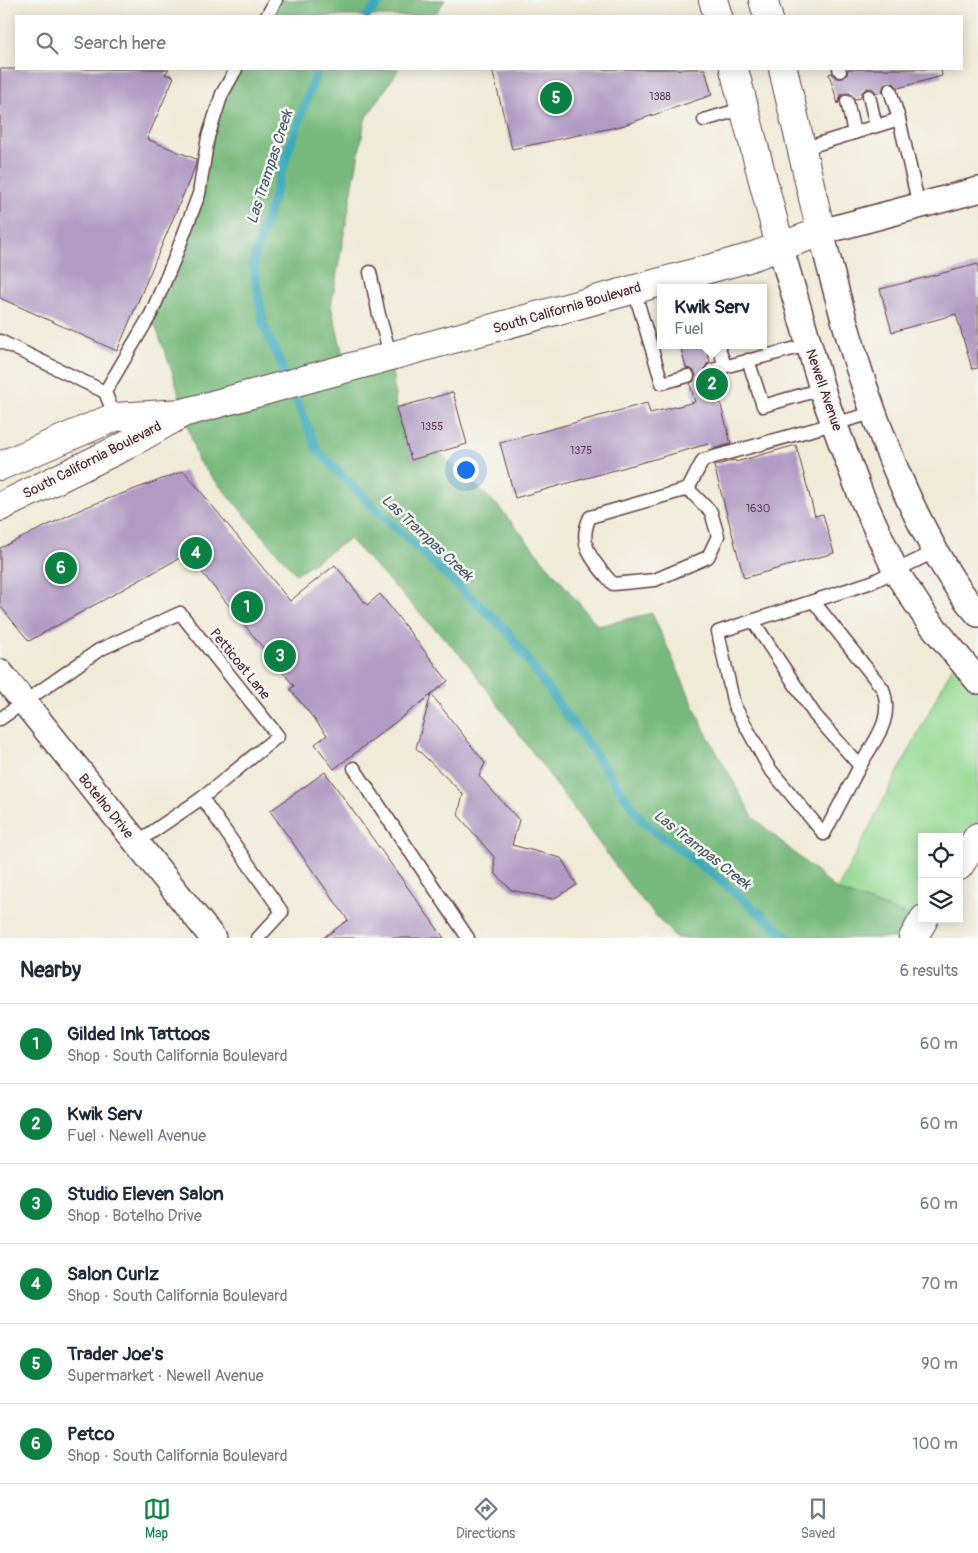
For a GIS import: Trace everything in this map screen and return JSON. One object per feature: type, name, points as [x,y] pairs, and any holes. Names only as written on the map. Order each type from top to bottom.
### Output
[{"type":"main road","points":[[714,0],[718,15]]},
{"type":"main road","points":[[764,0],[768,15]]},
{"type":"main road","name":"Newell Avenue","points":[[734,70],[780,246]]},
{"type":"main road","points":[[783,70],[821,232]]},
{"type":"main road","name":"South California Boulevard","points":[[673,284],[699,280],[780,246],[821,232]]},
{"type":"main road","name":"South California Boulevard","points":[[0,466],[115,417],[184,413],[634,290],[657,286]]},
{"type":"main road","name":"South California Boulevard","points":[[0,507],[127,445],[184,413]]},
{"type":"main road","points":[[963,860],[978,837]]},
{"type":"street","name":"South California Boulevard","points":[[821,232],[978,190]]},
{"type":"street","points":[[821,232],[873,414],[897,475],[934,552],[978,614]]},
{"type":"street","name":"Newell Avenue","points":[[780,246],[822,389],[860,493],[896,572],[927,619],[978,681]]},
{"type":"street","name":"Botelho Drive","points":[[0,672],[213,938]]},
{"type":"lane","points":[[267,15],[276,0]]},
{"type":"lane","points":[[105,392],[152,314],[174,260],[199,194],[208,137],[222,94],[235,70]]},
{"type":"lane","points":[[890,90],[919,206]]},
{"type":"lane","points":[[869,96],[876,126]]},
{"type":"lane","points":[[847,101],[854,133]]},
{"type":"lane","points":[[704,120],[745,108]]},
{"type":"lane","points":[[802,149],[899,120]]},
{"type":"lane","points":[[370,272],[379,316],[391,357]]},
{"type":"lane","points":[[634,290],[655,340],[662,383],[688,376]]},
{"type":"lane","points":[[0,341],[105,392],[115,417]]},
{"type":"lane","points":[[712,370],[808,345]]},
{"type":"lane","points":[[719,349],[725,366]]},
{"type":"lane","points":[[748,360],[763,406],[822,389]]},
{"type":"lane","points":[[688,489],[711,512],[718,536],[708,558],[655,580],[613,584],[589,556],[584,529],[590,517],[688,489],[703,460],[873,414]]},
{"type":"lane","points":[[814,602],[883,689],[888,704],[886,720],[824,834],[769,768],[734,705],[718,632],[814,602],[896,572],[934,552]]},
{"type":"lane","name":"Petticoat Lane","points":[[22,701],[100,650],[180,613],[278,736],[202,798],[136,843]]},
{"type":"lane","points":[[753,621],[815,715],[860,766]]},
{"type":"lane","points":[[0,719],[22,701]]},
{"type":"lane","points":[[354,768],[468,938]]},
{"type":"lane","points":[[202,798],[282,912],[258,938]]},
{"type":"green space","points":[[276,0],[445,0],[435,15],[268,15]]},
{"type":"green space","points":[[236,70],[398,70],[365,120],[331,306],[346,367],[391,357],[396,408],[411,460],[439,452],[498,506],[598,626],[652,613],[705,731],[753,817],[837,890],[918,919],[918,923],[922,923],[913,938],[676,938],[634,891],[465,660],[349,539],[296,574],[198,461],[173,374],[151,314],[199,194],[208,137]]},
{"type":"green space","points":[[958,656],[978,681],[978,837],[963,860],[963,833],[918,833],[918,919],[837,890]]},
{"type":"building","points":[[0,69],[168,70],[165,74],[174,77],[147,139],[196,159],[195,167],[117,351],[0,298]]},
{"type":"building","points":[[492,70],[705,70],[712,95],[621,126],[512,149]]},
{"type":"building","points":[[848,70],[941,70],[942,76],[898,88],[895,84],[888,82],[884,85],[882,92],[877,93],[872,88],[867,88],[861,93],[861,98],[855,99],[850,93],[845,93],[841,95],[838,104],[829,74],[832,73],[836,78],[843,78],[847,75]]},
{"type":"building","points":[[978,264],[978,368],[972,369],[956,314],[892,332],[880,289]]},
{"type":"building","points":[[681,349],[706,349],[710,362],[706,365],[704,372],[707,376],[714,378],[731,444],[709,450],[708,444],[515,498],[500,443],[647,403],[650,413],[695,402],[690,384],[694,381],[696,374],[693,370],[686,368]]},
{"type":"building","points":[[453,392],[467,444],[411,460],[396,408]]},
{"type":"building","points":[[796,445],[815,516],[823,514],[834,553],[744,578],[714,466],[735,460],[736,462]]},
{"type":"building","points":[[184,471],[290,601],[335,565],[367,605],[380,594],[448,681],[431,694],[485,763],[479,776],[519,820],[512,845],[561,858],[577,885],[553,899],[511,890],[495,873],[494,857],[458,815],[463,794],[416,748],[431,695],[334,769],[315,744],[327,735],[290,689],[294,686],[187,554],[29,641],[0,606],[0,548],[86,507]]},
{"type":"building","points":[[325,772],[444,938],[323,938],[348,920],[270,811]]},
{"type":"waterway","name":"Las Trampas Creek","points":[[368,15],[382,0]]},
{"type":"waterway","name":"Las Trampas Creek","points":[[318,70],[289,149],[253,262],[263,323],[318,451],[379,512],[506,630],[643,822],[715,876],[789,938]]},
{"type":"place","name":"Trader Joe's","points":[[556,98]]},
{"type":"place","name":"Kwik Serv","points":[[712,384]]},
{"type":"place","name":"Salon Curlz","points":[[196,553]]},
{"type":"place","name":"Petco","points":[[61,568]]},
{"type":"place","name":"Gilded Ink Tattoos","points":[[247,607]]},
{"type":"place","name":"Studio Eleven Salon","points":[[280,656]]}]
